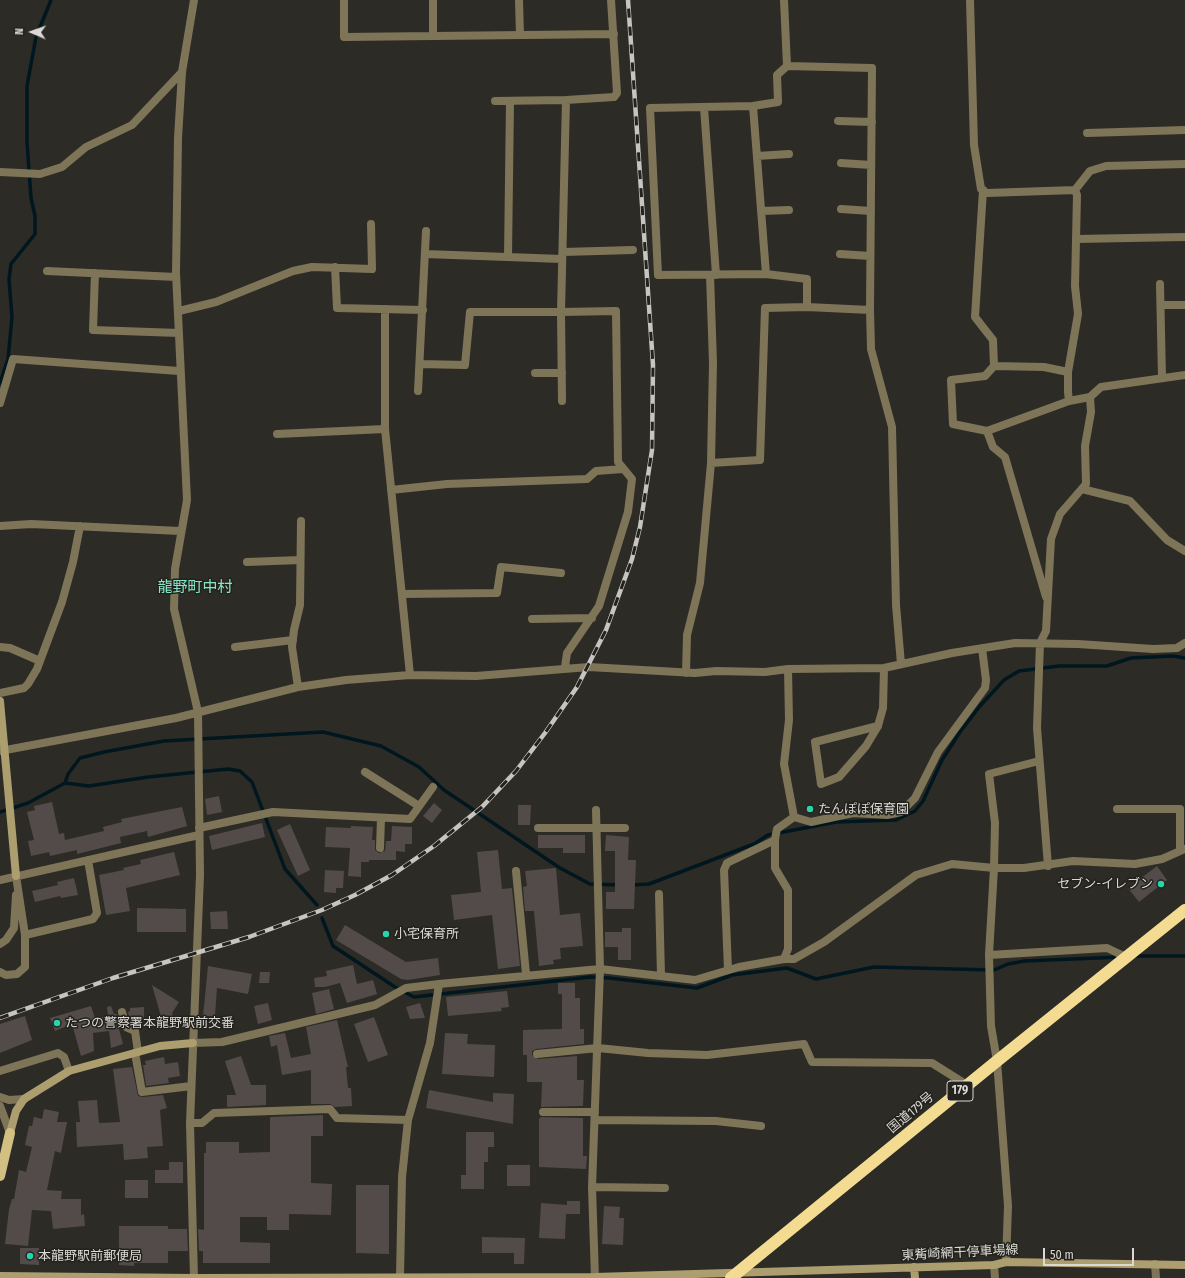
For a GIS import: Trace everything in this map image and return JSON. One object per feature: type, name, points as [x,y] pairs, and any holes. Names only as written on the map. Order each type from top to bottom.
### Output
[{"type":"highway","name":"国道179号","points":[[734,1276],[997,1060],[1185,910]]},
{"type":"main road","points":[[0,1176],[10,1133]]},
{"type":"street","points":[[194,0],[182,72],[178,138],[176,277],[179,333],[179,371],[186,500],[180,530],[175,569],[174,609],[198,712],[200,875],[192,1043],[190,1123],[194,1278]]},
{"type":"street","points":[[344,0],[344,37],[614,34]]},
{"type":"street","points":[[433,0],[433,36]]},
{"type":"street","points":[[519,0],[520,35]]},
{"type":"street","points":[[495,101],[566,100],[614,97],[617,93],[611,0]]},
{"type":"street","points":[[784,0],[787,66]]},
{"type":"street","points":[[970,0],[974,145],[981,189],[987,193],[1075,190],[1090,171],[1106,166],[1185,164]]},
{"type":"street","points":[[807,307],[807,279],[766,274],[658,275],[650,108],[754,106],[778,102],[777,75],[787,66],[872,68],[870,256],[871,349],[892,427],[896,605],[901,664]]},
{"type":"street","points":[[0,172],[40,174],[62,167],[86,148],[132,125],[182,72]]},
{"type":"street","points":[[562,401],[561,312],[566,100]]},
{"type":"street","points":[[508,257],[510,101]]},
{"type":"street","points":[[754,106],[766,274]]},
{"type":"street","points":[[686,673],[687,635],[700,583],[711,462],[713,275],[704,107]]},
{"type":"street","points":[[838,121],[872,122]]},
{"type":"street","points":[[1087,133],[1185,130]]},
{"type":"street","points":[[757,156],[788,154]]},
{"type":"street","points":[[841,163],[871,165]]},
{"type":"street","points":[[983,190],[975,317],[993,340],[994,366],[985,376],[951,380],[953,424],[987,431],[1069,401],[1090,397],[1101,387],[1185,376]]},
{"type":"street","points":[[1069,401],[1068,372],[1078,314],[1075,286],[1077,196],[1075,190]]},
{"type":"street","points":[[841,209],[871,211]]},
{"type":"street","points":[[761,211],[789,210]]},
{"type":"street","points":[[178,311],[216,302],[293,271],[312,267],[372,269],[370,224]]},
{"type":"street","points":[[418,391],[426,231]]},
{"type":"street","points":[[1076,239],[1185,237]]},
{"type":"street","points":[[425,254],[508,257],[633,250]]},
{"type":"street","points":[[840,254],[870,256]]},
{"type":"street","points":[[335,267],[337,308],[423,310]]},
{"type":"street","points":[[47,271],[176,277]]},
{"type":"street","points":[[95,273],[93,330],[179,333]]},
{"type":"street","points":[[1160,284],[1162,378]]},
{"type":"street","points":[[1161,305],[1185,305]]},
{"type":"street","points":[[711,462],[760,460],[764,308],[807,307],[870,310]]},
{"type":"street","points":[[386,309],[384,429],[410,675]]},
{"type":"street","points":[[420,364],[465,365],[470,312],[616,311],[618,462],[632,479],[628,512],[599,606],[567,653],[565,667]]},
{"type":"street","points":[[0,403],[13,359],[179,371]]},
{"type":"street","points":[[994,366],[1044,367],[1068,372]]},
{"type":"street","points":[[535,373],[562,373]]},
{"type":"street","points":[[1048,866],[1037,728],[1040,643],[1046,631],[1051,539],[1060,514],[1086,484],[1085,446],[1091,412],[1090,397]]},
{"type":"street","points":[[277,434],[384,429]]},
{"type":"street","points":[[987,431],[993,447],[1005,457],[1048,602]]},
{"type":"street","points":[[391,490],[447,484],[587,479],[596,471],[623,469]]},
{"type":"street","points":[[1082,488],[1130,501],[1167,540],[1185,551]]},
{"type":"street","points":[[298,687],[293,640],[300,605],[301,521]]},
{"type":"street","points":[[0,526],[31,524],[180,530]]},
{"type":"street","points":[[0,693],[24,688],[28,684],[40,662],[62,602],[73,562],[80,526]]},
{"type":"street","points":[[248,562],[300,560]]},
{"type":"street","points":[[402,594],[497,593],[501,567],[561,573]]},
{"type":"street","points":[[532,619],[592,618]]},
{"type":"street","points":[[235,647],[293,640]]},
{"type":"street","points":[[2,750],[176,718],[298,687],[346,680],[410,675],[476,676],[565,667],[686,673],[716,671],[765,672],[788,669],[884,668],[982,648],[1015,643],[1040,643],[1153,650],[1177,648],[1185,643]]},
{"type":"street","points":[[0,647],[10,648],[40,662]]},
{"type":"street","points":[[794,817],[811,822],[853,813],[888,815],[901,812],[907,808],[915,798],[938,752],[985,688],[986,680],[982,648]]},
{"type":"street","points":[[878,726],[814,742],[821,784],[839,777],[866,746],[878,726],[883,708],[884,668]]},
{"type":"street","points":[[788,669],[789,720],[784,764],[794,817]]},
{"type":"street","points":[[0,701],[2,750],[11,817],[16,876],[25,935],[25,967],[17,974],[6,975],[0,972]]},
{"type":"street","points":[[1006,1262],[1008,1206],[997,1060],[991,1026],[989,955],[995,823],[989,774],[1039,762]]},
{"type":"street","points":[[365,772],[419,806]]},
{"type":"street","points":[[0,880],[88,860],[273,812],[410,819],[433,787]]},
{"type":"street","points":[[10,1133],[16,1111],[24,1099],[69,1071],[137,1052],[175,1043],[222,1042],[375,1005],[406,988],[526,974],[600,968],[694,980],[728,970],[784,959],[794,959],[824,942],[916,875],[952,864],[994,868],[1048,866],[1074,861],[1135,864],[1162,860],[1183,850],[1180,809],[1117,808]]},
{"type":"street","points":[[595,1277],[592,1188],[600,968],[596,810]]},
{"type":"street","points":[[784,959],[788,949],[788,890],[775,868],[775,840],[777,830],[794,817]]},
{"type":"street","points":[[380,848],[381,818]]},
{"type":"street","points":[[538,828],[625,828]]},
{"type":"street","points":[[728,970],[724,870],[727,863],[775,840]]},
{"type":"street","points":[[25,935],[93,919],[97,913],[88,860]]},
{"type":"street","points":[[516,871],[526,974]]},
{"type":"street","points":[[0,944],[6,940],[14,928],[16,876]]},
{"type":"street","points":[[659,894],[661,976]]},
{"type":"street","points":[[989,955],[1107,948],[1126,957]]},
{"type":"street","points":[[402,1277],[402,1177],[408,1120],[430,1043],[439,984]]},
{"type":"street","points":[[122,1012],[126,1027],[135,1031],[142,1092],[191,1086]]},
{"type":"street","points":[[537,1054],[598,1048],[648,1053],[707,1055],[804,1044],[812,1062],[932,1063],[967,1085]]},
{"type":"street","points":[[0,1071],[58,1053],[64,1057],[69,1071]]},
{"type":"street","points":[[0,1097],[9,1100],[24,1099]]},
{"type":"street","points":[[0,1106],[10,1133]]},
{"type":"street","points":[[190,1123],[202,1123],[214,1113],[330,1109],[338,1118],[408,1120]]},
{"type":"street","points":[[543,1112],[595,1116],[716,1121],[761,1126]]},
{"type":"street","points":[[592,1188],[665,1188]]},
{"type":"street","name":"東觜崎網干停車場線","points":[[0,1276],[194,1278],[734,1276],[914,1267],[994,1265],[1006,1262],[1185,1265]]},
{"type":"street","points":[[1155,1264],[1156,1278]]},
{"type":"street","points":[[994,1265],[996,1278]]},
{"type":"street","points":[[914,1267],[915,1278]]},
{"type":"building","points":[[219,796],[222,812],[207,815],[205,799]]},
{"type":"building","points":[[52,802],[59,834],[64,833],[65,840],[104,831],[103,827],[122,822],[121,819],[182,807],[187,826],[148,837],[147,831],[120,837],[121,843],[77,854],[77,850],[50,856],[49,852],[31,856],[28,841],[34,840],[27,812],[35,810],[34,806]]},
{"type":"building","points":[[434,803],[442,810],[432,823],[423,816]]},
{"type":"building","points":[[518,805],[531,805],[530,825],[518,825]]},
{"type":"building","points":[[262,823],[265,837],[212,850],[209,836]]},
{"type":"building","points":[[290,824],[310,870],[298,876],[277,830]]},
{"type":"building","points":[[351,826],[373,827],[372,840],[375,840],[375,850],[379,853],[385,851],[386,841],[391,841],[392,826],[412,827],[412,844],[405,844],[405,852],[396,851],[396,860],[369,860],[369,862],[361,862],[361,877],[348,876],[350,848],[325,847],[326,827],[351,828]]},
{"type":"building","points":[[538,835],[585,835],[585,853],[563,853],[563,848],[538,848]]},
{"type":"building","points":[[606,835],[629,837],[628,860],[636,860],[634,909],[606,909],[606,892],[615,892],[615,851],[605,851]]},
{"type":"building","points":[[498,850],[502,889],[512,888],[520,966],[498,969],[492,915],[454,920],[451,895],[481,892],[477,852]]},
{"type":"building","points":[[174,852],[180,875],[126,888],[130,911],[106,915],[99,875],[124,870],[123,868],[141,864],[140,860]]},
{"type":"building","points":[[1157,866],[1167,880],[1139,902],[1128,888]]},
{"type":"building","points":[[556,868],[560,915],[580,913],[583,946],[560,948],[561,959],[553,960],[554,964],[539,966],[534,911],[525,911],[523,887],[527,886],[525,871]]},
{"type":"building","points":[[325,870],[344,871],[343,888],[336,888],[336,893],[324,892]]},
{"type":"building","points":[[74,878],[78,895],[61,898],[60,896],[35,902],[32,891],[58,885],[57,882]]},
{"type":"building","points":[[137,908],[186,909],[186,932],[137,932]]},
{"type":"building","points":[[227,911],[228,929],[211,929],[210,912]]},
{"type":"building","points":[[345,925],[406,962],[438,958],[440,975],[408,980],[401,979],[336,940]]},
{"type":"building","points":[[622,928],[631,928],[631,960],[618,960],[618,947],[605,947],[605,932],[622,932]]},
{"type":"building","points":[[353,965],[357,984],[373,980],[377,994],[347,1003],[340,983],[325,987],[315,987],[314,978],[327,976],[326,971]]},
{"type":"building","points":[[208,966],[252,974],[248,994],[217,988],[215,1016],[203,1016]]},
{"type":"building","points":[[260,972],[270,972],[269,983],[259,983]]},
{"type":"building","points":[[558,983],[575,983],[575,998],[580,998],[580,1029],[584,1029],[584,1044],[536,1049],[532,1051],[532,1055],[538,1059],[577,1056],[577,1080],[584,1080],[583,1106],[541,1107],[542,1082],[527,1082],[527,1055],[523,1055],[523,1030],[562,1029],[562,994],[558,994]]},
{"type":"building","points":[[152,985],[179,1002],[172,1013],[176,1024],[164,1027]]},
{"type":"building","points":[[329,989],[334,1009],[316,1014],[312,993]]},
{"type":"building","points":[[507,991],[509,1007],[501,1008],[502,1011],[448,1016],[446,997]]},
{"type":"building","points":[[268,1003],[272,1020],[258,1024],[254,1006]]},
{"type":"building","points":[[420,1003],[425,1018],[410,1019],[406,1007]]},
{"type":"building","points":[[91,1006],[95,1018],[108,1016],[107,1007],[111,1006],[114,1014],[117,1014],[123,1044],[111,1048],[109,1031],[93,1033],[94,1051],[81,1056],[72,1024],[55,1031],[50,1018]]},
{"type":"building","points":[[144,1007],[144,1022],[130,1022],[128,1012],[130,1011],[130,1008]]},
{"type":"building","points":[[25,1016],[32,1040],[0,1053],[0,1024]]},
{"type":"building","points":[[374,1017],[388,1055],[368,1062],[354,1024]]},
{"type":"building","points":[[337,1020],[348,1067],[346,1067],[348,1088],[351,1088],[352,1106],[335,1107],[330,1104],[311,1104],[311,1070],[282,1075],[277,1045],[271,1047],[269,1036],[285,1033],[291,1058],[311,1054],[306,1027]]},
{"type":"building","points":[[445,1033],[468,1034],[467,1044],[495,1045],[494,1077],[442,1074]]},
{"type":"building","points":[[241,1056],[251,1085],[266,1085],[266,1105],[227,1107],[227,1095],[236,1095],[225,1061]]},
{"type":"building","points":[[164,1057],[165,1064],[178,1062],[180,1076],[168,1078],[169,1083],[146,1086],[143,1065],[146,1065],[145,1061]]},
{"type":"building","points":[[132,1067],[138,1096],[163,1095],[167,1108],[160,1110],[163,1146],[147,1147],[148,1158],[124,1160],[123,1144],[77,1147],[76,1122],[80,1122],[78,1101],[97,1100],[99,1123],[120,1122],[113,1069]]},
{"type":"building","points":[[429,1090],[493,1102],[493,1093],[514,1094],[513,1124],[426,1108]]},
{"type":"building","points":[[44,1109],[59,1112],[57,1122],[67,1122],[61,1153],[55,1151],[47,1190],[62,1191],[61,1199],[81,1199],[81,1215],[84,1214],[85,1226],[53,1229],[51,1211],[32,1210],[28,1246],[5,1244],[9,1209],[12,1199],[14,1199],[19,1170],[26,1172],[32,1147],[25,1145],[29,1126],[32,1126],[34,1117],[42,1119]]},
{"type":"building","points":[[323,1115],[323,1136],[311,1136],[311,1183],[332,1184],[331,1215],[289,1214],[289,1230],[267,1230],[267,1217],[240,1217],[240,1242],[270,1243],[270,1263],[203,1263],[203,1251],[199,1251],[198,1229],[204,1230],[204,1153],[206,1153],[206,1142],[239,1142],[239,1153],[270,1152],[270,1117]]},
{"type":"building","points":[[541,1117],[583,1118],[583,1156],[587,1156],[586,1169],[539,1167],[539,1119]]},
{"type":"building","points":[[466,1132],[494,1132],[494,1147],[488,1147],[488,1162],[484,1162],[484,1189],[461,1189],[461,1175],[466,1175]]},
{"type":"building","points":[[169,1162],[183,1162],[183,1183],[155,1183],[155,1170],[169,1170]]},
{"type":"building","points":[[507,1165],[530,1165],[530,1186],[507,1186]]},
{"type":"building","points":[[125,1180],[148,1180],[148,1198],[125,1198]]},
{"type":"building","points":[[356,1185],[389,1185],[389,1254],[356,1253]]},
{"type":"building","points":[[567,1201],[580,1201],[580,1214],[566,1214],[565,1239],[539,1238],[541,1203],[567,1205]]},
{"type":"building","points":[[604,1206],[620,1207],[619,1218],[624,1218],[623,1245],[602,1244]]},
{"type":"building","points":[[119,1226],[168,1226],[168,1229],[187,1229],[188,1251],[168,1251],[168,1263],[134,1263],[134,1266],[119,1265]]},
{"type":"building","points":[[482,1237],[525,1238],[524,1264],[514,1264],[514,1253],[482,1253]]},
{"type":"building","points":[[20,1248],[39,1248],[39,1265],[20,1264]]},
{"type":"waterway","points":[[0,383],[8,359],[12,317],[9,279],[11,264],[35,234],[35,216],[31,198],[27,142],[27,86],[36,37],[51,0]]},
{"type":"waterway","points":[[632,885],[649,884],[754,844],[768,835],[836,822],[896,820],[915,811],[923,801],[942,760],[960,732],[980,706],[1004,680],[1019,671],[1059,666],[1107,666],[1131,658],[1173,656],[1185,658]]},
{"type":"waterway","points":[[0,812],[28,803],[65,783],[68,774],[80,758],[104,752],[164,741],[323,732],[381,746],[419,767],[444,790],[560,868],[590,884],[620,885]]},
{"type":"waterway","points":[[65,783],[89,786],[148,777],[228,769],[240,771],[252,782],[285,869],[317,905]]},
{"type":"waterway","points":[[322,918],[333,946],[395,987],[414,997],[590,977],[697,988],[732,975],[787,968],[816,979],[874,967],[994,970],[1008,964],[1025,961],[1122,957]]},
{"type":"waterway","points":[[1134,956],[1185,956]]},
{"type":"railway","points":[[0,1018],[113,978],[249,937],[322,910],[355,895],[392,875],[434,846],[482,807],[516,771],[577,687],[606,630],[632,559],[640,527],[652,450],[653,365],[628,0]]},
{"type":"place","name":"たんぽぽ保育園","points":[[810,809]]},
{"type":"place","name":"セブン-イレブン","points":[[1161,884]]},
{"type":"place","name":"小宅保育所","points":[[386,934]]},
{"type":"place","name":"たつの警察署本龍野駅前交番","points":[[57,1023]]},
{"type":"place","name":"本龍野駅前郵便局","points":[[30,1256]]},
{"type":"district","name":"龍野町中村","points":[[195,588]]}]
